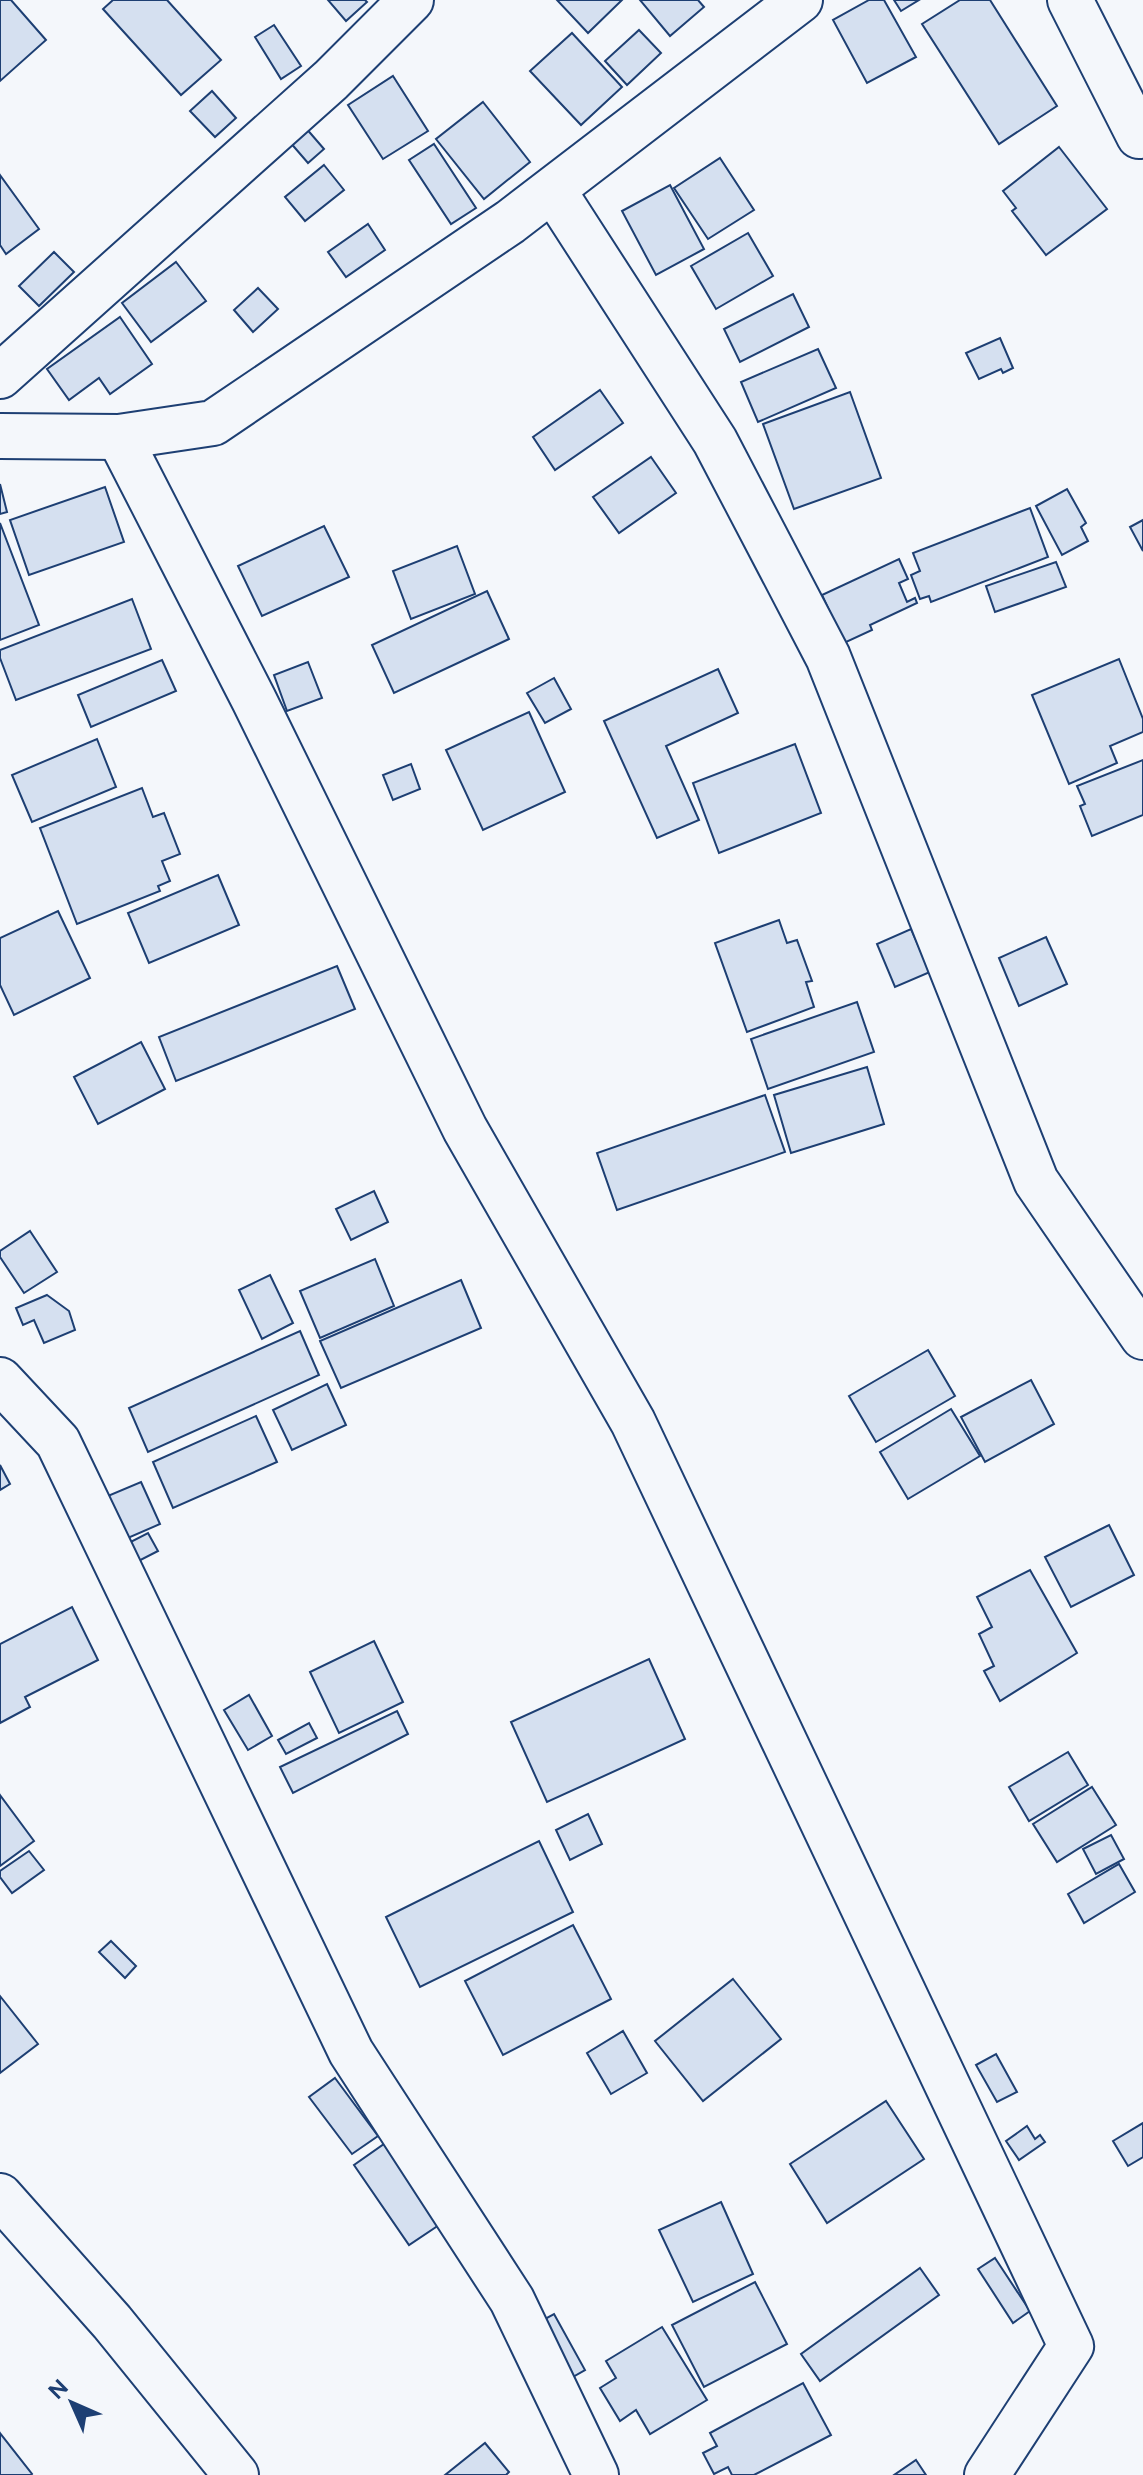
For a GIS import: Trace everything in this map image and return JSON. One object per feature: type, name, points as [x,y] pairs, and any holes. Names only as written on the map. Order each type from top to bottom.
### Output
[{"type":"street","points":[[0,376],[331,80],[411,0]]},
{"type":"street","points":[[0,436],[119,437],[213,423],[553,190],[800,0]]},
{"type":"street","points":[[1070,0],[1142,146]]},
{"type":"street","points":[[553,190],[715,441],[828,657],[1036,1181],[1143,1337]]},
{"type":"street","points":[[119,437],[254,700],[465,1129],[633,1422],[1071,2346],[987,2475]]},
{"type":"street","points":[[0,1380],[58,1442],[351,2052],[512,2300],[596,2475]]},
{"type":"street","points":[[0,2196],[112,2322],[236,2475]]},
{"type":"building","points":[[0,0],[11,0],[46,40],[0,81]]},
{"type":"building","points":[[113,0],[167,0],[221,60],[181,95],[103,9]]},
{"type":"building","points":[[328,0],[365,0],[367,2],[346,21]]},
{"type":"building","points":[[557,0],[622,0],[588,33]]},
{"type":"building","points":[[640,0],[698,0],[704,7],[670,36]]},
{"type":"building","points":[[869,0],[884,0],[916,57],[867,83],[833,20]]},
{"type":"building","points":[[894,0],[919,0],[901,11]]},
{"type":"building","points":[[960,0],[990,0],[1057,106],[999,144],[922,24]]},
{"type":"building","points":[[274,25],[301,66],[281,79],[255,37]]},
{"type":"building","points":[[639,30],[661,53],[627,85],[605,61]]},
{"type":"building","points":[[572,33],[622,87],[581,125],[530,71]]},
{"type":"building","points":[[393,76],[428,131],[383,159],[348,105]]},
{"type":"building","points":[[212,91],[236,118],[215,137],[190,111]]},
{"type":"building","points":[[483,102],[530,162],[484,199],[436,139]]},
{"type":"building","points":[[305,127],[324,149],[308,163],[289,141]]},
{"type":"building","points":[[434,144],[476,208],[451,224],[409,160]]},
{"type":"building","points":[[1059,147],[1107,209],[1046,255],[1012,211],[1016,208],[1003,191]]},
{"type":"building","points":[[720,158],[754,210],[708,239],[674,188]]},
{"type":"building","points":[[324,165],[344,190],[305,221],[285,197]]},
{"type":"building","points":[[0,175],[39,229],[6,254],[0,245]]},
{"type":"building","points":[[670,185],[704,249],[656,275],[622,211]]},
{"type":"building","points":[[368,224],[385,250],[346,277],[328,252]]},
{"type":"building","points":[[748,233],[773,276],[716,309],[691,266]]},
{"type":"building","points":[[54,252],[74,272],[39,306],[19,286]]},
{"type":"building","points":[[176,262],[206,301],[151,342],[122,303]]},
{"type":"building","points":[[258,288],[278,309],[253,332],[234,310]]},
{"type":"building","points":[[793,294],[809,327],[740,362],[724,329]]},
{"type":"building","points":[[120,317],[152,364],[110,394],[99,378],[69,400],[47,369]]},
{"type":"building","points":[[1000,338],[1013,368],[1003,373],[1001,369],[979,379],[966,353]]},
{"type":"building","points":[[818,349],[836,388],[758,422],[741,382]]},
{"type":"building","points":[[600,390],[623,423],[555,470],[533,437]]},
{"type":"building","points":[[850,392],[881,478],[794,509],[763,424]]},
{"type":"building","points":[[651,457],[676,493],[619,533],[593,497]]},
{"type":"building","points":[[0,484],[7,512],[0,514]]},
{"type":"building","points":[[105,487],[124,542],[29,575],[10,520]]},
{"type":"building","points":[[1067,489],[1086,523],[1081,527],[1088,541],[1062,555],[1036,506]]},
{"type":"building","points":[[1030,508],[1048,557],[931,602],[929,596],[920,599],[911,575],[920,571],[913,553]]},
{"type":"building","points":[[1143,520],[1143,551],[1130,527]]},
{"type":"building","points":[[0,523],[39,625],[0,640]]},
{"type":"building","points":[[324,526],[349,577],[262,616],[238,566]]},
{"type":"building","points":[[457,546],[475,594],[411,619],[393,571]]},
{"type":"building","points":[[899,559],[908,579],[899,583],[907,602],[915,598],[917,603],[870,625],[872,630],[844,643],[822,595]]},
{"type":"building","points":[[1056,562],[1066,587],[995,612],[986,586]]},
{"type":"building","points":[[487,591],[509,639],[394,693],[372,645]]},
{"type":"building","points":[[132,599],[151,649],[16,700],[0,658],[0,650]]},
{"type":"building","points":[[1119,659],[1143,719],[1143,732],[1110,746],[1117,763],[1069,784],[1032,695]]},
{"type":"building","points":[[162,660],[176,691],[91,727],[78,695]]},
{"type":"building","points":[[308,662],[322,698],[287,711],[274,675]]},
{"type":"building","points":[[718,669],[738,713],[666,746],[699,820],[657,838],[604,721]]},
{"type":"building","points":[[554,678],[571,709],[545,723],[527,693]]},
{"type":"building","points":[[529,712],[565,792],[483,830],[446,750]]},
{"type":"building","points":[[97,739],[116,787],[32,822],[12,775]]},
{"type":"building","points":[[795,744],[821,813],[719,853],[693,783]]},
{"type":"building","points":[[1143,760],[1143,815],[1092,836],[1080,806],[1085,804],[1077,786]]},
{"type":"building","points":[[411,764],[420,789],[393,800],[383,775]]},
{"type":"building","points":[[142,788],[153,817],[164,813],[180,854],[162,861],[170,881],[158,886],[160,891],[77,924],[40,828]]},
{"type":"building","points":[[218,875],[239,925],[149,963],[128,913]]},
{"type":"building","points":[[58,911],[90,978],[14,1015],[0,985],[0,938]]},
{"type":"building","points":[[779,920],[787,943],[797,940],[812,981],[806,982],[814,1007],[747,1032],[715,943]]},
{"type":"building","points":[[911,929],[930,972],[895,987],[877,944]]},
{"type":"building","points":[[1046,937],[1067,984],[1019,1006],[999,958]]},
{"type":"building","points":[[337,966],[355,1009],[176,1081],[159,1037]]},
{"type":"building","points":[[857,1002],[874,1052],[768,1089],[751,1039]]},
{"type":"building","points":[[141,1042],[165,1089],[98,1124],[74,1077]]},
{"type":"building","points":[[867,1067],[884,1124],[791,1153],[774,1095]]},
{"type":"building","points":[[765,1095],[785,1152],[617,1210],[597,1153]]},
{"type":"building","points":[[374,1191],[388,1222],[351,1240],[336,1209]]},
{"type":"building","points":[[30,1231],[57,1272],[24,1293],[0,1257],[0,1251]]},
{"type":"building","points":[[375,1259],[394,1306],[320,1338],[300,1291]]},
{"type":"building","points":[[270,1275],[293,1323],[262,1339],[239,1290]]},
{"type":"building","points":[[461,1280],[481,1328],[341,1388],[320,1341]]},
{"type":"building","points":[[47,1295],[69,1311],[75,1330],[44,1343],[34,1320],[23,1325],[16,1308]]},
{"type":"building","points":[[300,1331],[319,1375],[148,1452],[129,1408]]},
{"type":"building","points":[[928,1350],[955,1396],[876,1442],[849,1396]]},
{"type":"building","points":[[1031,1380],[1054,1424],[985,1462],[961,1417]]},
{"type":"building","points":[[327,1384],[346,1425],[292,1450],[273,1410]]},
{"type":"building","points":[[951,1409],[980,1456],[908,1499],[880,1452]]},
{"type":"building","points":[[256,1416],[277,1462],[173,1508],[153,1462]]},
{"type":"building","points":[[0,1465],[10,1484],[0,1490]]},
{"type":"building","points":[[141,1482],[160,1524],[121,1541],[103,1498]]},
{"type":"building","points":[[1109,1525],[1134,1575],[1071,1607],[1045,1557]]},
{"type":"building","points":[[148,1533],[158,1551],[125,1568],[115,1550]]},
{"type":"building","points":[[1030,1570],[1077,1653],[1000,1701],[984,1671],[994,1666],[979,1634],[992,1627],[977,1597]]},
{"type":"building","points":[[72,1607],[98,1660],[25,1697],[30,1707],[0,1723],[0,1644]]},
{"type":"building","points":[[374,1641],[403,1702],[339,1733],[310,1672]]},
{"type":"building","points":[[649,1659],[685,1739],[547,1802],[511,1722]]},
{"type":"building","points":[[249,1695],[272,1736],[248,1750],[224,1710]]},
{"type":"building","points":[[397,1711],[408,1734],[293,1793],[280,1767]]},
{"type":"building","points":[[309,1723],[317,1738],[286,1754],[278,1740]]},
{"type":"building","points":[[1068,1752],[1088,1785],[1029,1821],[1009,1787]]},
{"type":"building","points":[[1092,1787],[1116,1825],[1057,1862],[1033,1824]]},
{"type":"building","points":[[0,1795],[34,1841],[0,1866]]},
{"type":"building","points":[[588,1814],[602,1844],[570,1860],[556,1830]]},
{"type":"building","points":[[1111,1835],[1124,1859],[1096,1874],[1083,1849]]},
{"type":"building","points":[[539,1841],[573,1912],[420,1987],[386,1917]]},
{"type":"building","points":[[29,1851],[44,1870],[12,1893],[0,1877],[0,1871]]},
{"type":"building","points":[[1119,1864],[1135,1892],[1084,1923],[1068,1894]]},
{"type":"building","points":[[573,1925],[611,1999],[503,2055],[465,1981]]},
{"type":"building","points":[[111,1941],[136,1966],[125,1978],[99,1952]]},
{"type":"building","points":[[733,1979],[781,2039],[703,2101],[655,2041]]},
{"type":"building","points":[[0,1996],[38,2044],[0,2073]]},
{"type":"building","points":[[623,2031],[647,2073],[611,2094],[587,2053]]},
{"type":"building","points":[[996,2054],[1017,2092],[997,2102],[976,2065]]},
{"type":"building","points":[[335,2078],[378,2136],[352,2154],[309,2097]]},
{"type":"building","points":[[886,2101],[924,2159],[827,2223],[790,2164]]},
{"type":"building","points":[[1143,2123],[1143,2157],[1128,2166],[1113,2141]]},
{"type":"building","points":[[1027,2126],[1035,2139],[1040,2135],[1045,2142],[1019,2160],[1006,2141]]},
{"type":"building","points":[[384,2144],[439,2225],[409,2245],[354,2165]]},
{"type":"building","points":[[721,2202],[753,2274],[693,2302],[659,2230]]},
{"type":"building","points":[[995,2258],[1030,2311],[1013,2323],[978,2269]]},
{"type":"building","points":[[920,2268],[939,2295],[820,2381],[801,2354]]},
{"type":"building","points":[[755,2282],[787,2344],[704,2387],[672,2325]]},
{"type":"building","points":[[554,2314],[585,2370],[564,2382],[532,2326]]},
{"type":"building","points":[[662,2327],[707,2400],[650,2434],[636,2410],[620,2421],[600,2388],[616,2378],[606,2361]]},
{"type":"building","points":[[803,2383],[831,2435],[754,2475],[732,2475],[728,2467],[714,2474],[703,2453],[717,2446],[710,2433]]},
{"type":"building","points":[[0,2433],[32,2474],[31,2475],[0,2475]]},
{"type":"building","points":[[485,2443],[509,2472],[506,2475],[445,2475]]},
{"type":"building","points":[[916,2460],[926,2475],[894,2475]]}]
